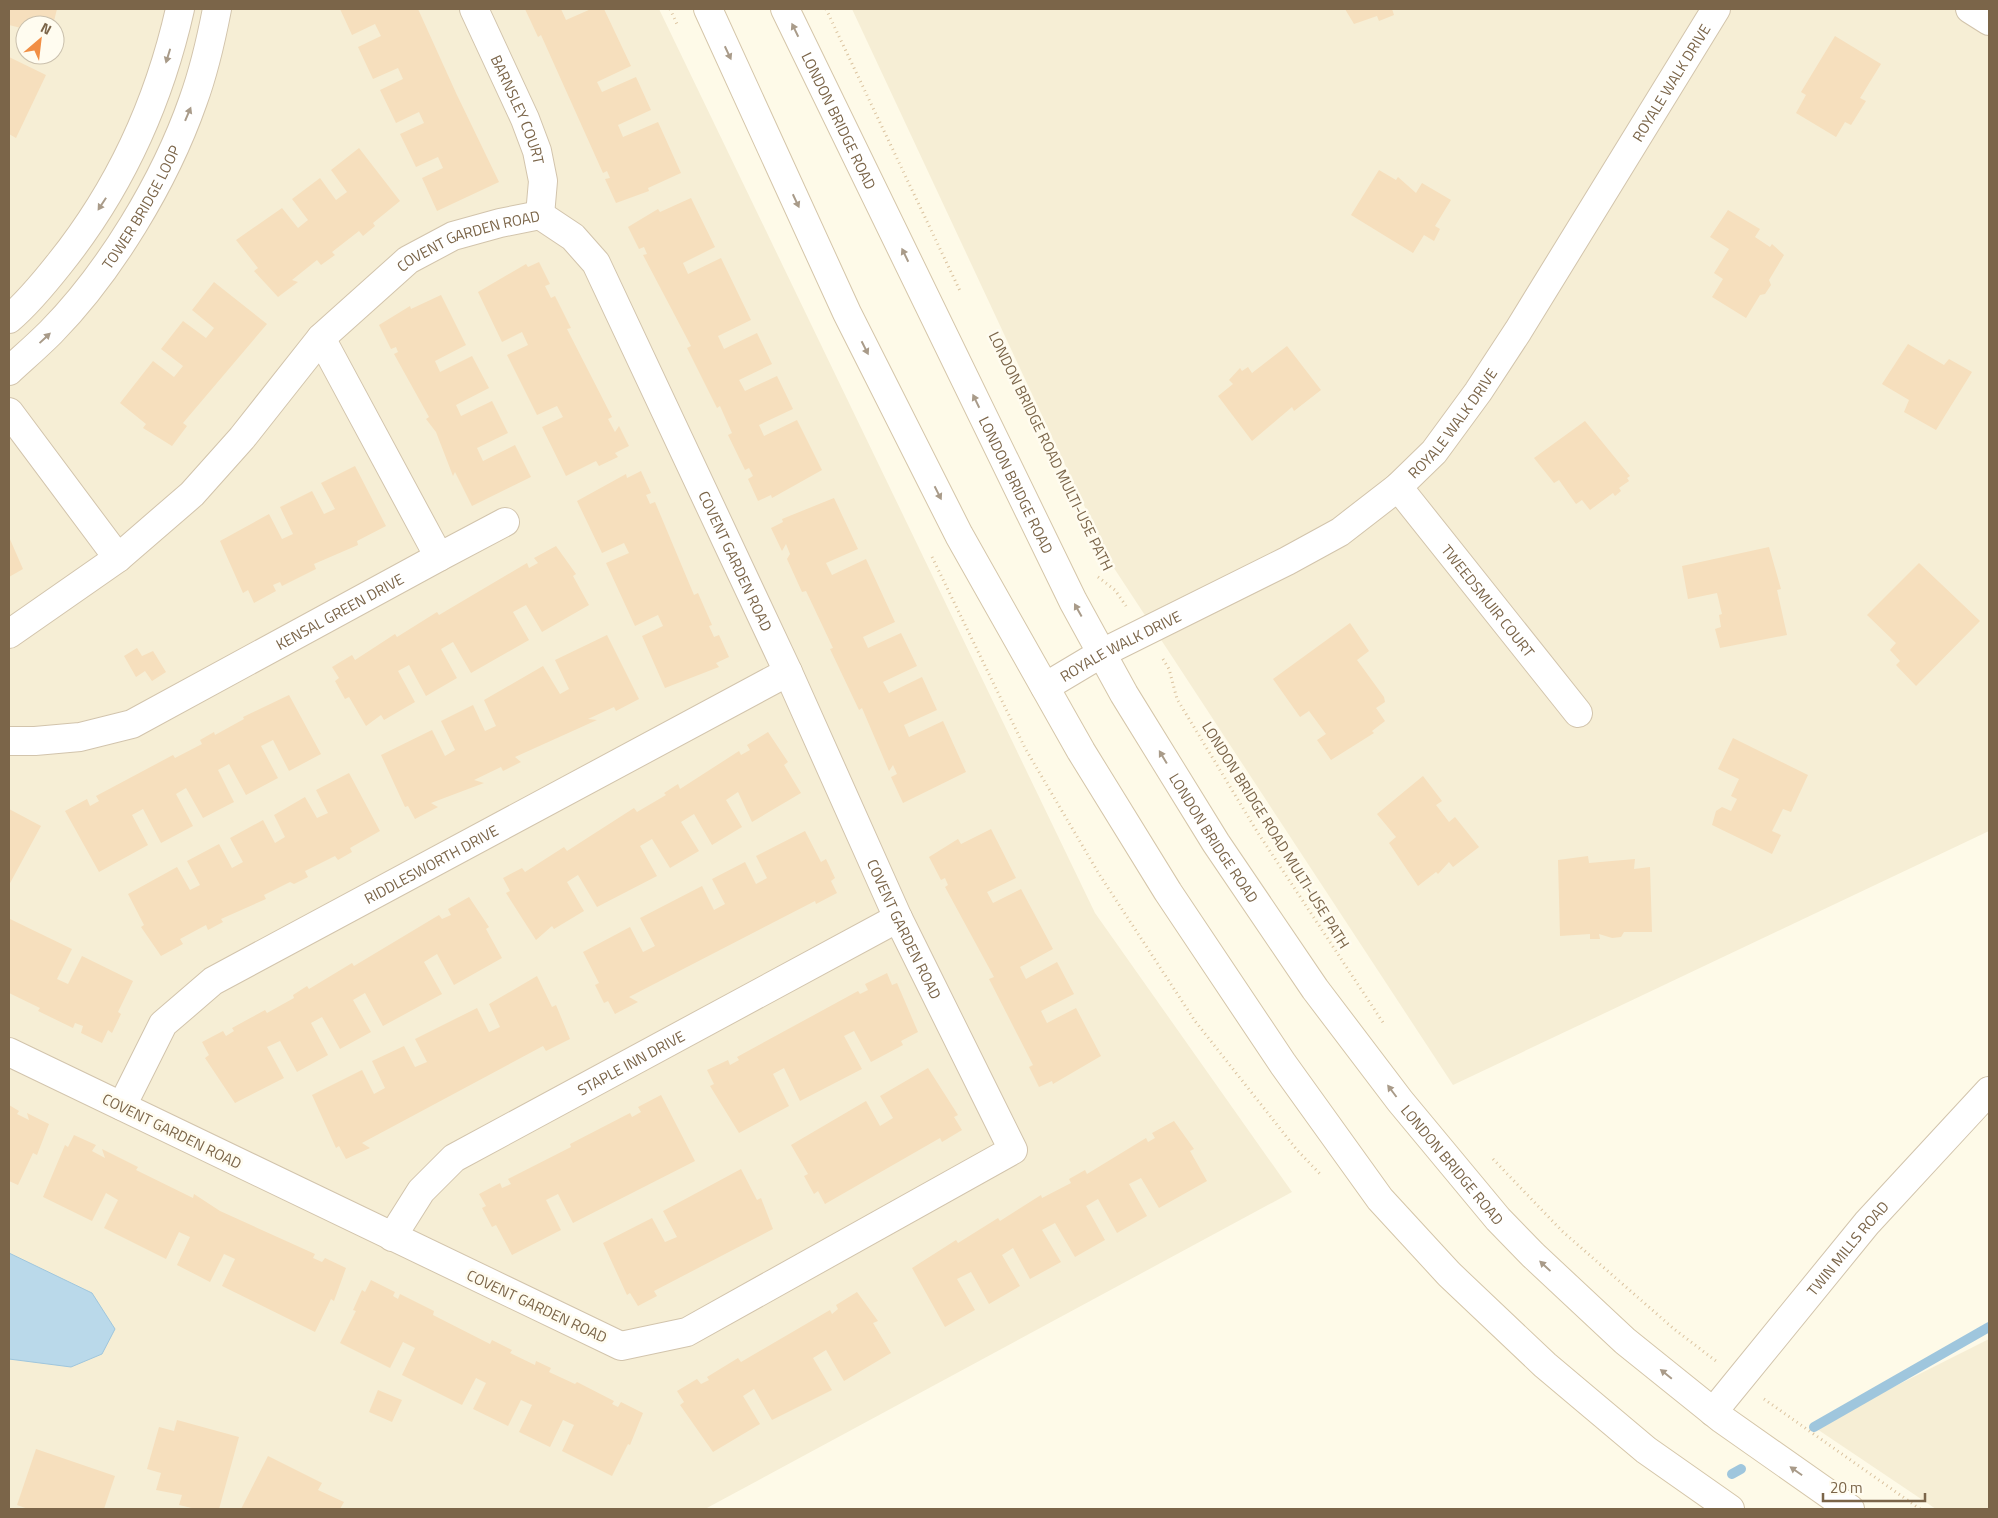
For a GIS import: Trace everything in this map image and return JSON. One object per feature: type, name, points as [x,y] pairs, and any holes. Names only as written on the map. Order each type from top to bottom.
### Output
[{"type":"street","points":[[9,319],[44,283],[77,241],[108,193],[133,148],[156,95],[173,41],[180,9]]},
{"type":"street","name":"TOWER BRIDGE LOOP","points":[[9,371],[51,332],[82,297],[113,256],[143,207],[171,155],[193,101],[218,9]]},
{"type":"street","name":"BARNSLEY COURT","points":[[474,9],[525,119],[536,150],[543,181],[540,215]]},
{"type":"street","points":[[708,9],[852,322],[959,535],[1081,751],[1174,900],[1283,1064],[1380,1199],[1449,1274],[1545,1365],[1646,1450],[1730,1509]]},
{"type":"street","name":"LONDON BRIDGE ROAD","points":[[785,9],[1073,601],[1124,694],[1216,843],[1315,989],[1400,1101],[1498,1219],[1533,1255],[1625,1341],[1713,1412],[1850,1509]]},
{"type":"street","name":"ROYALE WALK DRIVE","points":[[1045,687],[1102,652],[1287,561],[1340,532],[1398,487],[1434,452],[1478,392],[1523,322],[1716,9]]},
{"type":"street","points":[[1970,9],[1989,20]]},
{"type":"street","name":"COVENT GARDEN ROAD","points":[[9,634],[118,558],[192,494],[242,438],[321,338],[408,260],[453,236],[500,223],[540,215],[573,237],[596,263],[788,672],[898,918],[1013,1150],[687,1332],[621,1346],[9,1052]]},
{"type":"street","points":[[321,338],[439,558]]},
{"type":"street","points":[[9,412],[118,558]]},
{"type":"street","name":"TWEEDSMUIR COURT","points":[[1398,487],[1578,713]]},
{"type":"street","name":"KENSAL GREEN DRIVE","points":[[9,741],[80,737],[132,724],[505,522]]},
{"type":"street","name":"RIDDLESWORTH DRIVE","points":[[122,1106],[163,1024],[213,980],[788,672]]},
{"type":"street","name":"STAPLE INN DRIVE","points":[[392,1237],[421,1191],[454,1158],[898,918]]},
{"type":"street","name":"TWIN MILLS ROAD","points":[[1713,1412],[1867,1223],[1989,1091]]},
{"type":"path","points":[[826,9],[963,297]]},
{"type":"path","name":"LONDON BRIDGE ROAD MULTI-USE PATH","points":[[1096,576],[1115,590],[1169,668],[1177,699],[1258,833],[1387,1029]]},
{"type":"path","points":[[1486,1152],[1562,1230],[1674,1329],[1782,1413],[1920,1509]]},
{"type":"shaded area","points":[[9,9],[659,9],[1095,913],[1292,1192],[705,1509],[9,1509]]},
{"type":"shaded area","points":[[852,9],[1989,9],[1989,831],[1453,1085],[1112,565]]},
{"type":"shaded area","points":[[1989,1339],[1989,1509],[1936,1509],[1814,1427]]},
{"type":"water","points":[[9,1253],[92,1293],[115,1329],[102,1354],[71,1367],[9,1359]]},
{"type":"building","points":[[9,9],[57,9],[56,15],[15,15],[15,26],[9,25]]},
{"type":"building","points":[[340,9],[418,9],[499,182],[437,211],[422,178],[443,168],[438,157],[416,167],[400,134],[424,123],[419,112],[396,123],[380,90],[403,79],[398,68],[373,79],[358,47],[381,36],[375,24],[352,35]]},
{"type":"building","points":[[525,9],[561,9],[566,20],[591,9],[604,9],[631,66],[597,82],[602,92],[636,77],[651,110],[618,125],[623,137],[658,122],[681,173],[648,188],[649,191],[616,203],[605,179],[610,178],[607,171],[603,173],[541,35],[538,37]]},
{"type":"building","points":[[1345,9],[1392,9],[1394,15],[1379,21],[1377,16],[1354,24]]},
{"type":"building","points":[[1835,36],[1881,64],[1860,98],[1866,101],[1851,125],[1845,122],[1836,137],[1796,113],[1806,95],[1801,92]]},
{"type":"building","points":[[9,57],[15,60],[15,65],[25,65],[46,75],[16,138],[9,134]]},
{"type":"building","points":[[359,148],[400,201],[373,223],[375,226],[363,236],[359,231],[332,252],[335,255],[321,265],[317,260],[292,280],[298,282],[278,297],[254,271],[258,268],[236,240],[282,208],[298,228],[308,220],[292,199],[320,178],[336,200],[347,192],[331,170]]},
{"type":"building","points":[[1379,170],[1396,180],[1398,177],[1416,193],[1422,183],[1451,200],[1435,226],[1440,229],[1434,241],[1424,235],[1413,253],[1351,215]]},
{"type":"building","points":[[691,198],[715,247],[683,263],[688,274],[721,258],[751,320],[718,336],[724,349],[757,333],[772,364],[739,380],[745,391],[777,376],[793,409],[759,425],[764,436],[797,420],[822,470],[772,498],[771,495],[758,501],[748,479],[753,476],[749,468],[745,470],[728,435],[732,433],[720,406],[717,408],[687,348],[691,346],[643,255],[647,254],[644,247],[639,249],[628,227],[658,209],[660,212]]},
{"type":"building","points":[[1728,210],[1760,229],[1755,237],[1770,247],[1772,244],[1784,255],[1769,280],[1771,285],[1765,294],[1760,295],[1746,318],[1712,297],[1723,279],[1714,273],[1729,249],[1710,237]]},
{"type":"building","points":[[539,262],[550,284],[545,286],[551,298],[555,296],[571,328],[567,329],[612,417],[608,419],[615,432],[619,426],[629,446],[615,453],[618,457],[599,466],[596,461],[566,476],[542,427],[563,417],[557,406],[537,415],[507,355],[528,345],[522,332],[502,342],[478,292],[526,264],[528,267]]},
{"type":"building","points":[[214,282],[267,324],[183,423],[187,426],[172,446],[143,428],[146,424],[120,403],[153,361],[174,377],[183,366],[161,349],[183,321],[206,338],[214,328],[192,310]]},
{"type":"building","points":[[441,295],[466,345],[435,361],[440,372],[472,356],[489,388],[456,405],[461,416],[492,401],[508,433],[477,448],[483,461],[515,445],[531,477],[472,506],[455,472],[453,476],[436,432],[426,419],[429,417],[394,354],[398,352],[396,347],[391,349],[379,325],[410,306],[411,309]]},
{"type":"building","points":[[1908,344],[1944,365],[1949,359],[1972,372],[1936,430],[1904,412],[1909,400],[1882,384]]},
{"type":"building","points":[[1287,346],[1321,390],[1294,411],[1292,407],[1252,441],[1218,396],[1233,384],[1229,380],[1240,368],[1242,371],[1248,367],[1252,373]]},
{"type":"building","points":[[1585,421],[1630,476],[1627,478],[1629,481],[1619,488],[1621,491],[1615,496],[1613,493],[1590,510],[1582,500],[1576,504],[1559,480],[1554,483],[1534,458]]},
{"type":"building","points":[[355,466],[386,526],[357,541],[358,545],[314,564],[316,569],[282,586],[280,582],[273,585],[276,591],[254,603],[248,590],[243,593],[220,541],[269,514],[282,539],[293,534],[280,507],[312,491],[324,514],[335,509],[321,483]]},
{"type":"building","points":[[641,471],[651,493],[646,495],[650,504],[655,502],[694,595],[698,593],[712,625],[709,626],[714,637],[719,635],[729,657],[716,663],[719,667],[665,688],[642,636],[663,626],[658,615],[635,626],[606,563],[629,553],[624,543],[602,553],[577,501],[626,474],[627,478]]},
{"type":"building","points":[[834,498],[858,549],[826,563],[832,575],[866,559],[895,622],[863,637],[868,648],[901,633],[917,666],[883,682],[889,693],[922,677],[937,710],[904,725],[909,737],[943,721],[966,772],[903,803],[891,777],[897,774],[893,765],[889,771],[862,708],[859,710],[830,649],[833,648],[806,591],[802,592],[787,559],[790,554],[786,544],[782,551],[771,528],[783,522],[782,519]]},
{"type":"building","points":[[9,537],[23,569],[9,577]]},
{"type":"building","points":[[556,546],[576,574],[573,576],[589,605],[542,632],[526,605],[513,612],[529,640],[471,673],[453,642],[441,649],[457,678],[426,696],[409,665],[398,671],[415,702],[384,720],[381,715],[366,726],[349,697],[345,699],[335,681],[339,678],[332,667],[352,655],[355,660],[395,634],[397,637],[437,612],[439,615],[527,563],[529,568],[538,563],[534,558]]},
{"type":"building","points":[[1769,547],[1781,589],[1777,590],[1787,635],[1720,648],[1715,629],[1721,627],[1719,615],[1722,614],[1717,593],[1688,599],[1682,566]]},
{"type":"building","points":[[1919,563],[1980,621],[1916,686],[1896,665],[1900,661],[1890,650],[1896,643],[1867,615]]},
{"type":"building","points":[[1350,623],[1369,651],[1357,660],[1384,697],[1385,702],[1376,708],[1385,721],[1372,731],[1374,733],[1331,760],[1317,740],[1326,734],[1309,711],[1300,717],[1273,679]]},
{"type":"building","points":[[607,635],[639,699],[616,711],[614,707],[588,719],[597,720],[515,757],[521,762],[503,771],[501,767],[474,780],[484,783],[431,803],[438,807],[415,819],[408,806],[405,807],[381,755],[432,730],[445,756],[455,750],[441,721],[473,705],[485,731],[496,726],[484,700],[543,666],[560,694],[569,689],[555,660]]},
{"type":"building","points":[[137,648],[142,656],[153,651],[166,672],[152,681],[145,671],[136,677],[124,656]]},
{"type":"building","points":[[289,695],[321,754],[289,771],[273,740],[261,746],[278,778],[246,795],[229,764],[218,770],[234,802],[203,818],[186,788],[176,794],[193,826],[161,843],[143,809],[132,815],[148,845],[99,872],[65,811],[87,799],[90,806],[99,801],[96,796],[173,755],[175,758],[202,744],[200,740],[214,732],[215,735],[244,719],[243,717]]},
{"type":"building","points":[[768,732],[788,762],[784,765],[801,793],[752,822],[738,792],[726,800],[742,827],[712,845],[694,814],[681,822],[699,851],[670,868],[652,839],[640,846],[657,876],[597,907],[578,875],[567,882],[584,911],[554,929],[552,926],[536,940],[506,893],[510,891],[503,878],[522,868],[525,872],[564,847],[567,851],[634,808],[637,812],[666,795],[664,793],[678,784],[680,789],[739,751],[741,755],[750,750],[747,745]]},
{"type":"building","points":[[1733,738],[1808,775],[1791,812],[1783,809],[1772,831],[1781,835],[1772,854],[1712,825],[1716,811],[1722,807],[1731,811],[1737,799],[1731,796],[1739,779],[1718,769]]},
{"type":"building","points":[[349,773],[380,831],[350,848],[352,852],[338,860],[335,856],[305,871],[308,877],[294,884],[290,882],[264,895],[266,899],[221,919],[223,922],[208,930],[206,925],[180,939],[183,944],[161,956],[141,927],[144,925],[128,894],[177,867],[190,890],[200,885],[187,861],[219,844],[232,868],[243,862],[230,838],[263,820],[275,843],[285,837],[274,815],[305,797],[317,818],[328,813],[316,790]]},
{"type":"building","points":[[1423,776],[1442,801],[1436,805],[1449,822],[1455,817],[1479,847],[1453,867],[1449,862],[1438,874],[1436,872],[1418,886],[1389,843],[1396,837],[1377,814]]},
{"type":"building","points":[[9,809],[41,826],[9,885]]},
{"type":"building","points":[[991,829],[1016,878],[987,892],[993,903],[1021,889],[1053,949],[1020,967],[1026,979],[1057,962],[1074,994],[1041,1011],[1047,1023],[1076,1008],[1101,1056],[1053,1084],[1052,1081],[1039,1087],[1029,1067],[1033,1065],[989,979],[994,977],[945,887],[948,885],[945,878],[941,880],[929,857],[958,839],[961,844]]},
{"type":"building","points":[[805,831],[821,862],[826,859],[835,878],[831,881],[837,893],[816,904],[815,901],[629,997],[638,1002],[615,1014],[608,1001],[604,1003],[595,985],[599,983],[583,952],[630,927],[643,952],[655,946],[640,918],[702,886],[714,910],[725,904],[712,879],[745,862],[756,884],[767,878],[756,856]]},
{"type":"building","points":[[1588,856],[1589,863],[1635,859],[1634,869],[1650,867],[1652,932],[1624,932],[1621,937],[1612,938],[1599,934],[1600,939],[1590,939],[1590,934],[1560,936],[1558,860]]},
{"type":"building","points":[[469,897],[489,927],[486,929],[502,958],[454,985],[437,954],[424,962],[442,994],[383,1026],[365,993],[353,1000],[371,1032],[340,1049],[322,1017],[311,1023],[328,1055],[297,1072],[280,1041],[267,1047],[284,1078],[235,1103],[205,1058],[209,1055],[202,1042],[223,1031],[226,1036],[234,1031],[232,1028],[265,1010],[267,1013],[294,998],[293,995],[307,986],[309,989],[352,963],[354,966],[439,915],[442,919],[451,915],[448,909]]},
{"type":"building","points":[[10,919],[72,949],[57,979],[68,984],[82,956],[133,981],[118,1012],[121,1014],[112,1033],[108,1030],[102,1043],[81,1033],[83,1026],[75,1023],[73,1028],[38,1011],[40,1008],[9,993]]},
{"type":"building","points":[[887,973],[892,985],[897,983],[918,1032],[901,1041],[903,1045],[871,1062],[854,1031],[844,1036],[862,1069],[800,1101],[784,1068],[773,1074],[789,1106],[739,1133],[710,1086],[714,1084],[707,1070],[728,1060],[730,1065],[739,1060],[737,1057],[858,991],[860,994],[868,990],[865,984]]},
{"type":"building","points":[[537,976],[552,1007],[556,1005],[570,1039],[546,1051],[543,1046],[362,1143],[370,1148],[346,1159],[339,1146],[336,1148],[312,1095],[362,1070],[374,1094],[385,1088],[372,1061],[404,1046],[415,1067],[427,1062],[415,1039],[477,1008],[489,1032],[500,1027],[489,1004]]},
{"type":"building","points":[[928,1068],[958,1115],[954,1117],[962,1130],[942,1142],[940,1138],[825,1204],[818,1191],[814,1194],[804,1176],[808,1174],[791,1145],[866,1101],[880,1126],[893,1118],[880,1096]]},
{"type":"building","points":[[661,1095],[695,1161],[573,1223],[558,1194],[546,1200],[561,1230],[512,1255],[496,1225],[492,1227],[482,1208],[486,1206],[479,1194],[500,1183],[502,1188],[511,1184],[508,1179],[571,1147],[570,1144],[630,1113],[632,1117],[641,1112],[638,1107]]},
{"type":"building","points":[[9,1105],[19,1111],[17,1114],[29,1120],[27,1113],[49,1124],[37,1155],[33,1153],[18,1185],[9,1181]]},
{"type":"building","points":[[1174,1121],[1194,1149],[1190,1151],[1207,1181],[1159,1208],[1141,1178],[1129,1184],[1147,1216],[1117,1233],[1098,1199],[1086,1206],[1105,1240],[1075,1257],[1055,1223],[1042,1230],[1061,1262],[1030,1279],[1013,1248],[1002,1255],[1020,1286],[989,1304],[971,1272],[957,1279],[975,1310],[945,1327],[912,1268],[956,1240],[958,1243],[998,1218],[1000,1221],[1041,1195],[1042,1198],[1071,1183],[1069,1179],[1085,1170],[1087,1174],[1146,1138],[1148,1142],[1155,1138],[1152,1133]]},
{"type":"building","points":[[74,1135],[96,1145],[92,1151],[105,1158],[102,1149],[138,1167],[136,1170],[193,1198],[194,1194],[220,1211],[315,1254],[313,1258],[322,1262],[325,1258],[346,1268],[334,1301],[331,1299],[315,1332],[222,1286],[235,1259],[224,1254],[210,1282],[177,1265],[190,1237],[179,1232],[166,1259],[104,1228],[118,1200],[106,1193],[92,1221],[43,1197],[65,1145],[68,1147]]},
{"type":"building","points":[[741,1169],[757,1200],[761,1198],[773,1229],[654,1291],[657,1296],[638,1306],[630,1293],[627,1295],[603,1243],[652,1218],[665,1242],[677,1237],[663,1211]]},
{"type":"building","points":[[371,1280],[395,1292],[393,1296],[398,1299],[400,1294],[434,1311],[433,1315],[490,1344],[492,1340],[512,1350],[510,1353],[535,1365],[536,1361],[551,1368],[549,1372],[575,1384],[577,1382],[614,1401],[612,1404],[618,1407],[621,1402],[643,1413],[630,1445],[628,1444],[612,1476],[562,1451],[574,1425],[563,1420],[550,1447],[519,1432],[532,1405],[521,1400],[508,1426],[473,1409],[486,1383],[476,1378],[462,1405],[402,1375],[415,1348],[403,1342],[390,1368],[340,1343],[356,1311],[353,1310],[362,1290],[365,1292]]},
{"type":"building","points":[[857,1292],[878,1321],[873,1323],[891,1353],[844,1381],[826,1350],[813,1358],[832,1390],[772,1420],[754,1389],[743,1396],[760,1424],[713,1452],[680,1405],[684,1402],[677,1391],[697,1379],[701,1384],[709,1380],[707,1377],[738,1358],[741,1362],[830,1310],[832,1314],[838,1309],[836,1305]]},
{"type":"building","points":[[378,1390],[402,1400],[392,1422],[369,1412]]},
{"type":"building","points":[[177,1420],[239,1437],[219,1509],[196,1509],[179,1505],[182,1495],[156,1490],[161,1473],[147,1469],[159,1427],[174,1431]]},
{"type":"building","points":[[36,1449],[115,1476],[104,1509],[28,1509],[17,1505]]},
{"type":"building","points":[[268,1456],[322,1483],[318,1490],[344,1502],[340,1509],[241,1509]]},
{"type":"waterway","points":[[1814,1427],[1989,1327]]},
{"type":"waterway","points":[[1732,1474],[1741,1469]]}]
